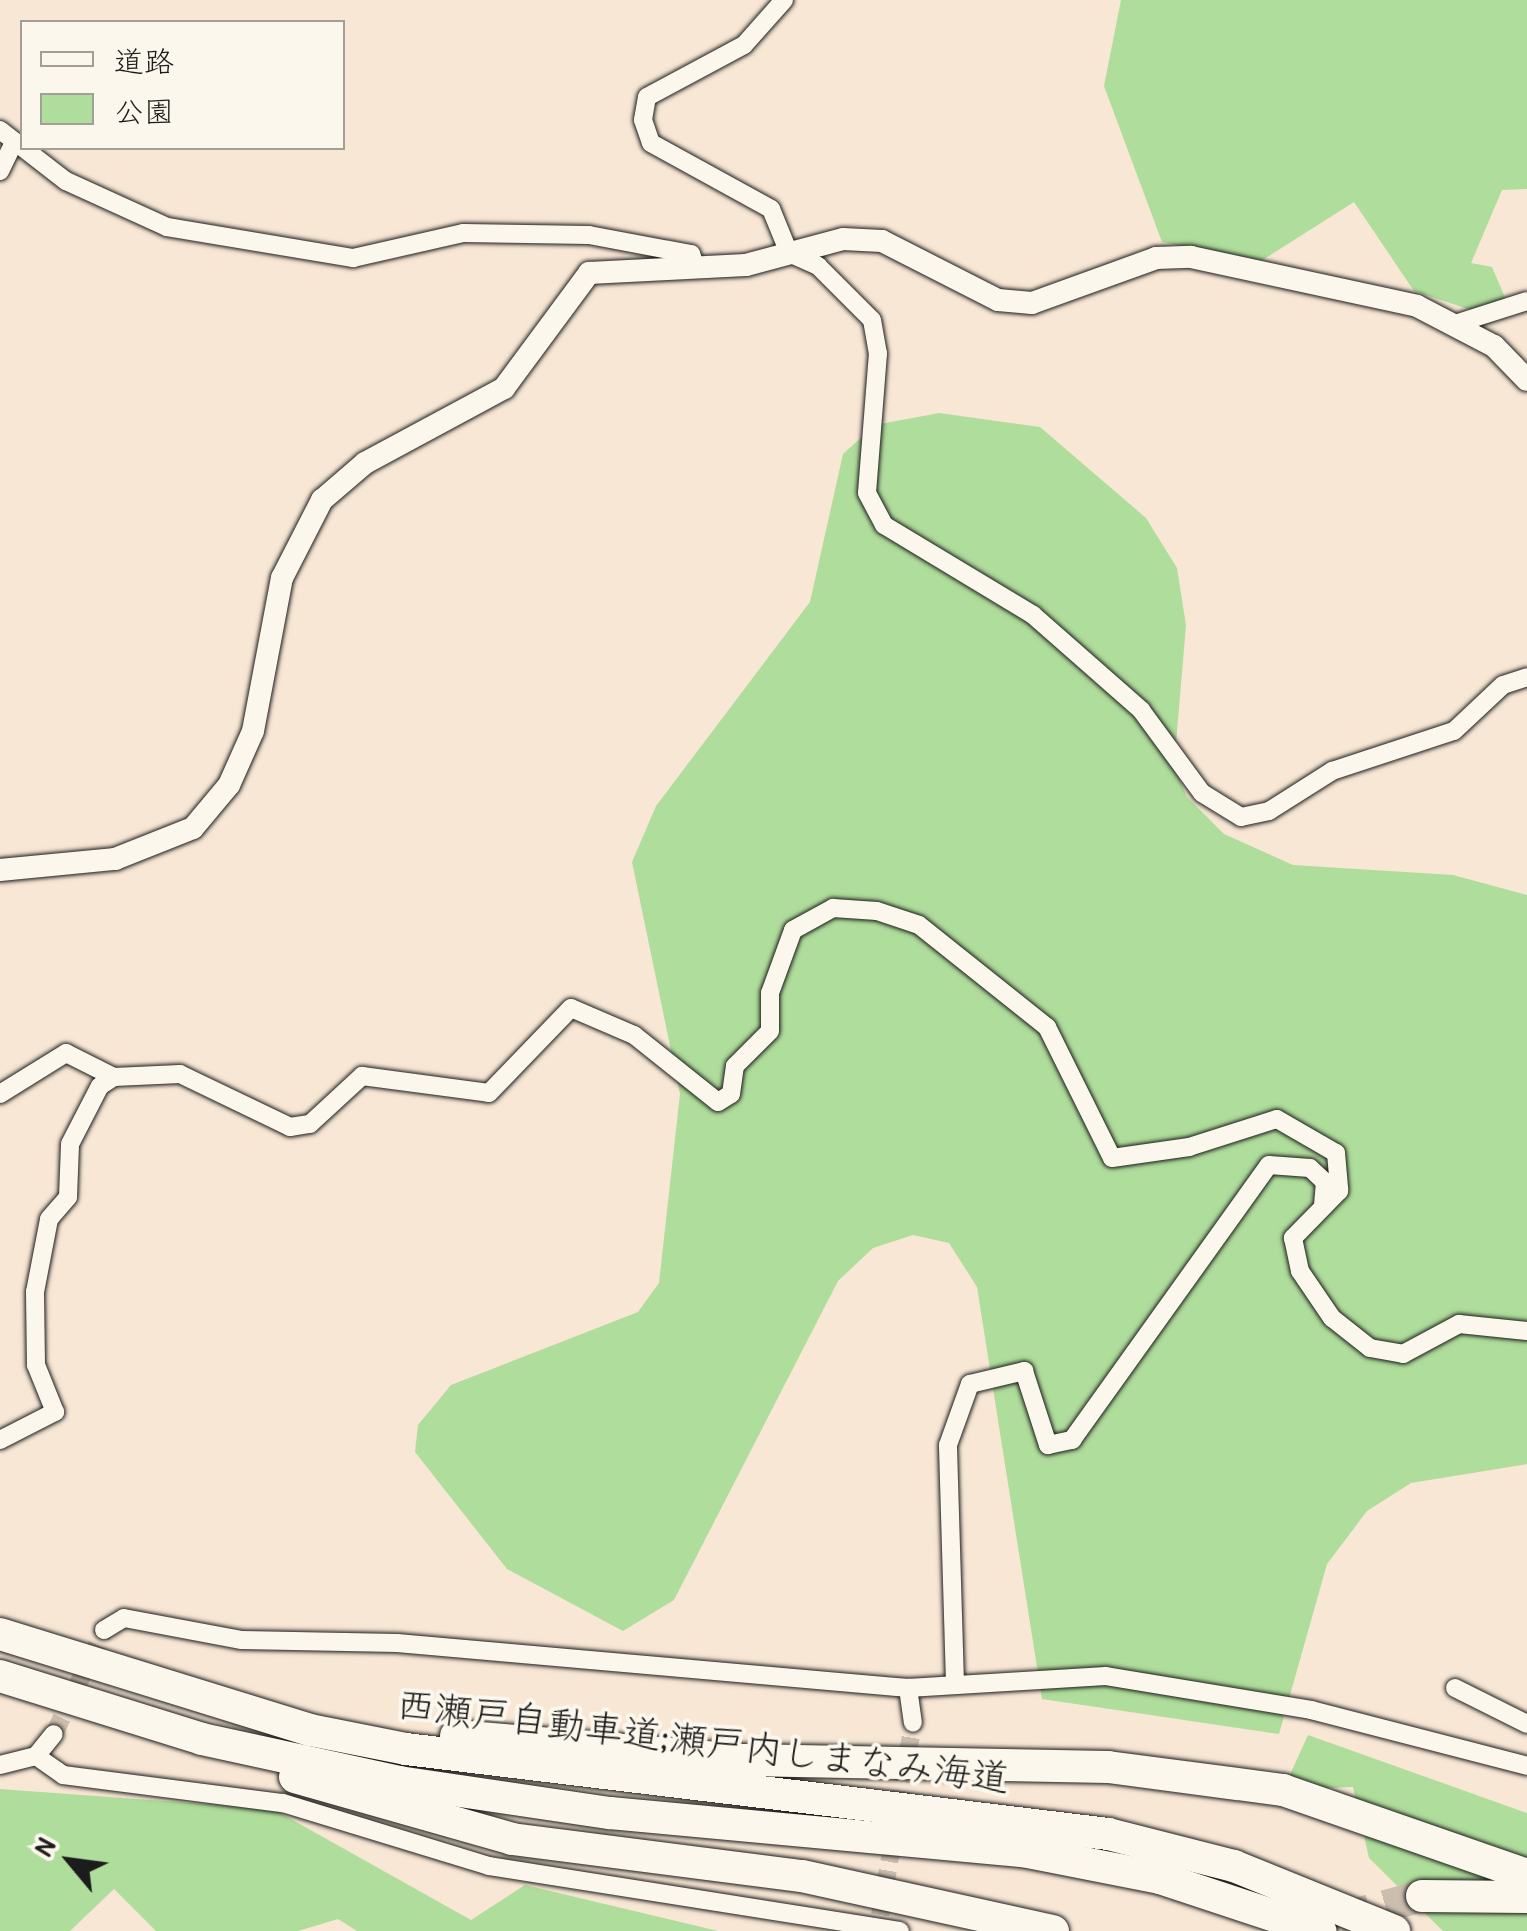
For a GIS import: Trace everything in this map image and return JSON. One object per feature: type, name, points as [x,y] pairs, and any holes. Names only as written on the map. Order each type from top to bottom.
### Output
[{"type":"highway","name":"西瀬戸自動車道;瀬戸内しまなみ海道","points":[[0,1634],[156,1686],[406,1749],[1108,1834],[1234,1866],[1394,1931]]},
{"type":"highway","name":"西瀬戸自動車道;瀬戸内しまなみ海道","points":[[0,1676],[202,1740],[610,1813],[1080,1861],[1224,1896],[1320,1931]]},
{"type":"highway","points":[[156,1686],[445,1735],[744,1760],[1108,1768],[1283,1790],[1527,1875]]},
{"type":"highway","points":[[202,1740],[355,1802],[512,1839],[802,1876],[1052,1931]]},
{"type":"highway","points":[[1422,1896],[1527,1897]]},
{"type":"street","points":[[784,0],[744,46],[647,97],[643,120],[651,143],[771,210],[789,253],[818,266],[872,320],[873,515],[1032,615],[1141,710],[1223,810],[1242,818],[1269,812],[1332,771],[1454,731],[1502,684],[1527,677]]},
{"type":"street","points":[[0,130],[12,146],[167,227],[353,258],[463,233],[574,234],[691,254],[696,268]]},
{"type":"street","points":[[0,171],[12,146]]},
{"type":"street","points":[[0,870],[115,859],[193,828],[229,785],[253,731],[282,578],[322,500],[365,464],[504,388],[589,273],[696,268],[882,241],[998,300],[1032,303],[1156,258],[1191,257],[1458,323],[1527,380]]},
{"type":"street","points":[[1458,323],[1527,301]]},
{"type":"street","points":[[0,1094],[66,1054],[114,1077],[180,1074],[300,1126],[362,1076],[489,1093],[571,1008],[634,1035],[718,1102],[731,1094],[735,1066],[770,1031],[770,994],[793,930],[833,908],[877,911],[918,925],[1047,1027],[1112,1158],[1189,1147],[1277,1119],[1336,1153],[1339,1190],[1293,1238],[1300,1271],[1332,1318],[1370,1348],[1403,1354],[1459,1324],[1527,1331]]},
{"type":"street","points":[[0,1440],[56,1412],[36,1365],[35,1292],[49,1220],[68,1197],[70,1144],[100,1086],[114,1077]]},
{"type":"street","points":[[955,1683],[948,1444],[970,1384],[1024,1371],[1048,1445],[1072,1440],[1269,1165],[1310,1168],[1325,1182],[1323,1203]]},
{"type":"street","points":[[104,1630],[124,1618],[242,1640],[397,1642],[908,1688],[955,1683],[1152,1682],[1466,1743],[1527,1766]]},
{"type":"street","points":[[908,1688],[913,1724]]},
{"type":"street","points":[[1455,1688],[1527,1724]]},
{"type":"street","points":[[0,1765],[36,1756],[54,1734]]},
{"type":"street","points":[[36,1756],[63,1775],[283,1804],[490,1866],[878,1921],[900,1931]]},
{"type":"green space","points":[[1121,0],[1527,0],[1527,189],[1502,190],[1471,263],[1492,267],[1507,302],[1471,310],[1414,291],[1354,202],[1261,261],[1162,242],[1104,86]]},
{"type":"green space","points":[[939,413],[1040,427],[1146,518],[1177,568],[1186,625],[1174,767],[1187,797],[1224,834],[1293,865],[1453,875],[1527,895],[1527,1464],[1411,1483],[1367,1511],[1327,1564],[1279,1734],[1042,1699],[977,1287],[949,1243],[913,1235],[873,1248],[838,1281],[674,1600],[623,1631],[507,1569],[415,1452],[418,1425],[451,1385],[638,1312],[659,1283],[680,1094],[632,862],[656,806],[810,602],[843,454],[875,425]]},
{"type":"green space","points":[[1308,1735],[1527,1813],[1527,1931],[1443,1931],[1369,1858],[1353,1787],[1283,1790]]},
{"type":"green space","points":[[0,1789],[273,1809],[471,1920],[525,1885],[718,1931],[357,1931],[338,1919],[298,1931],[156,1931],[114,1889],[70,1931],[0,1931]]},
{"type":"tunnel","points":[[54,1734],[104,1630]]},
{"type":"tunnel","points":[[880,1915],[913,1723]]},
{"type":"tunnel","points":[[1339,1919],[1422,1896]]}]
